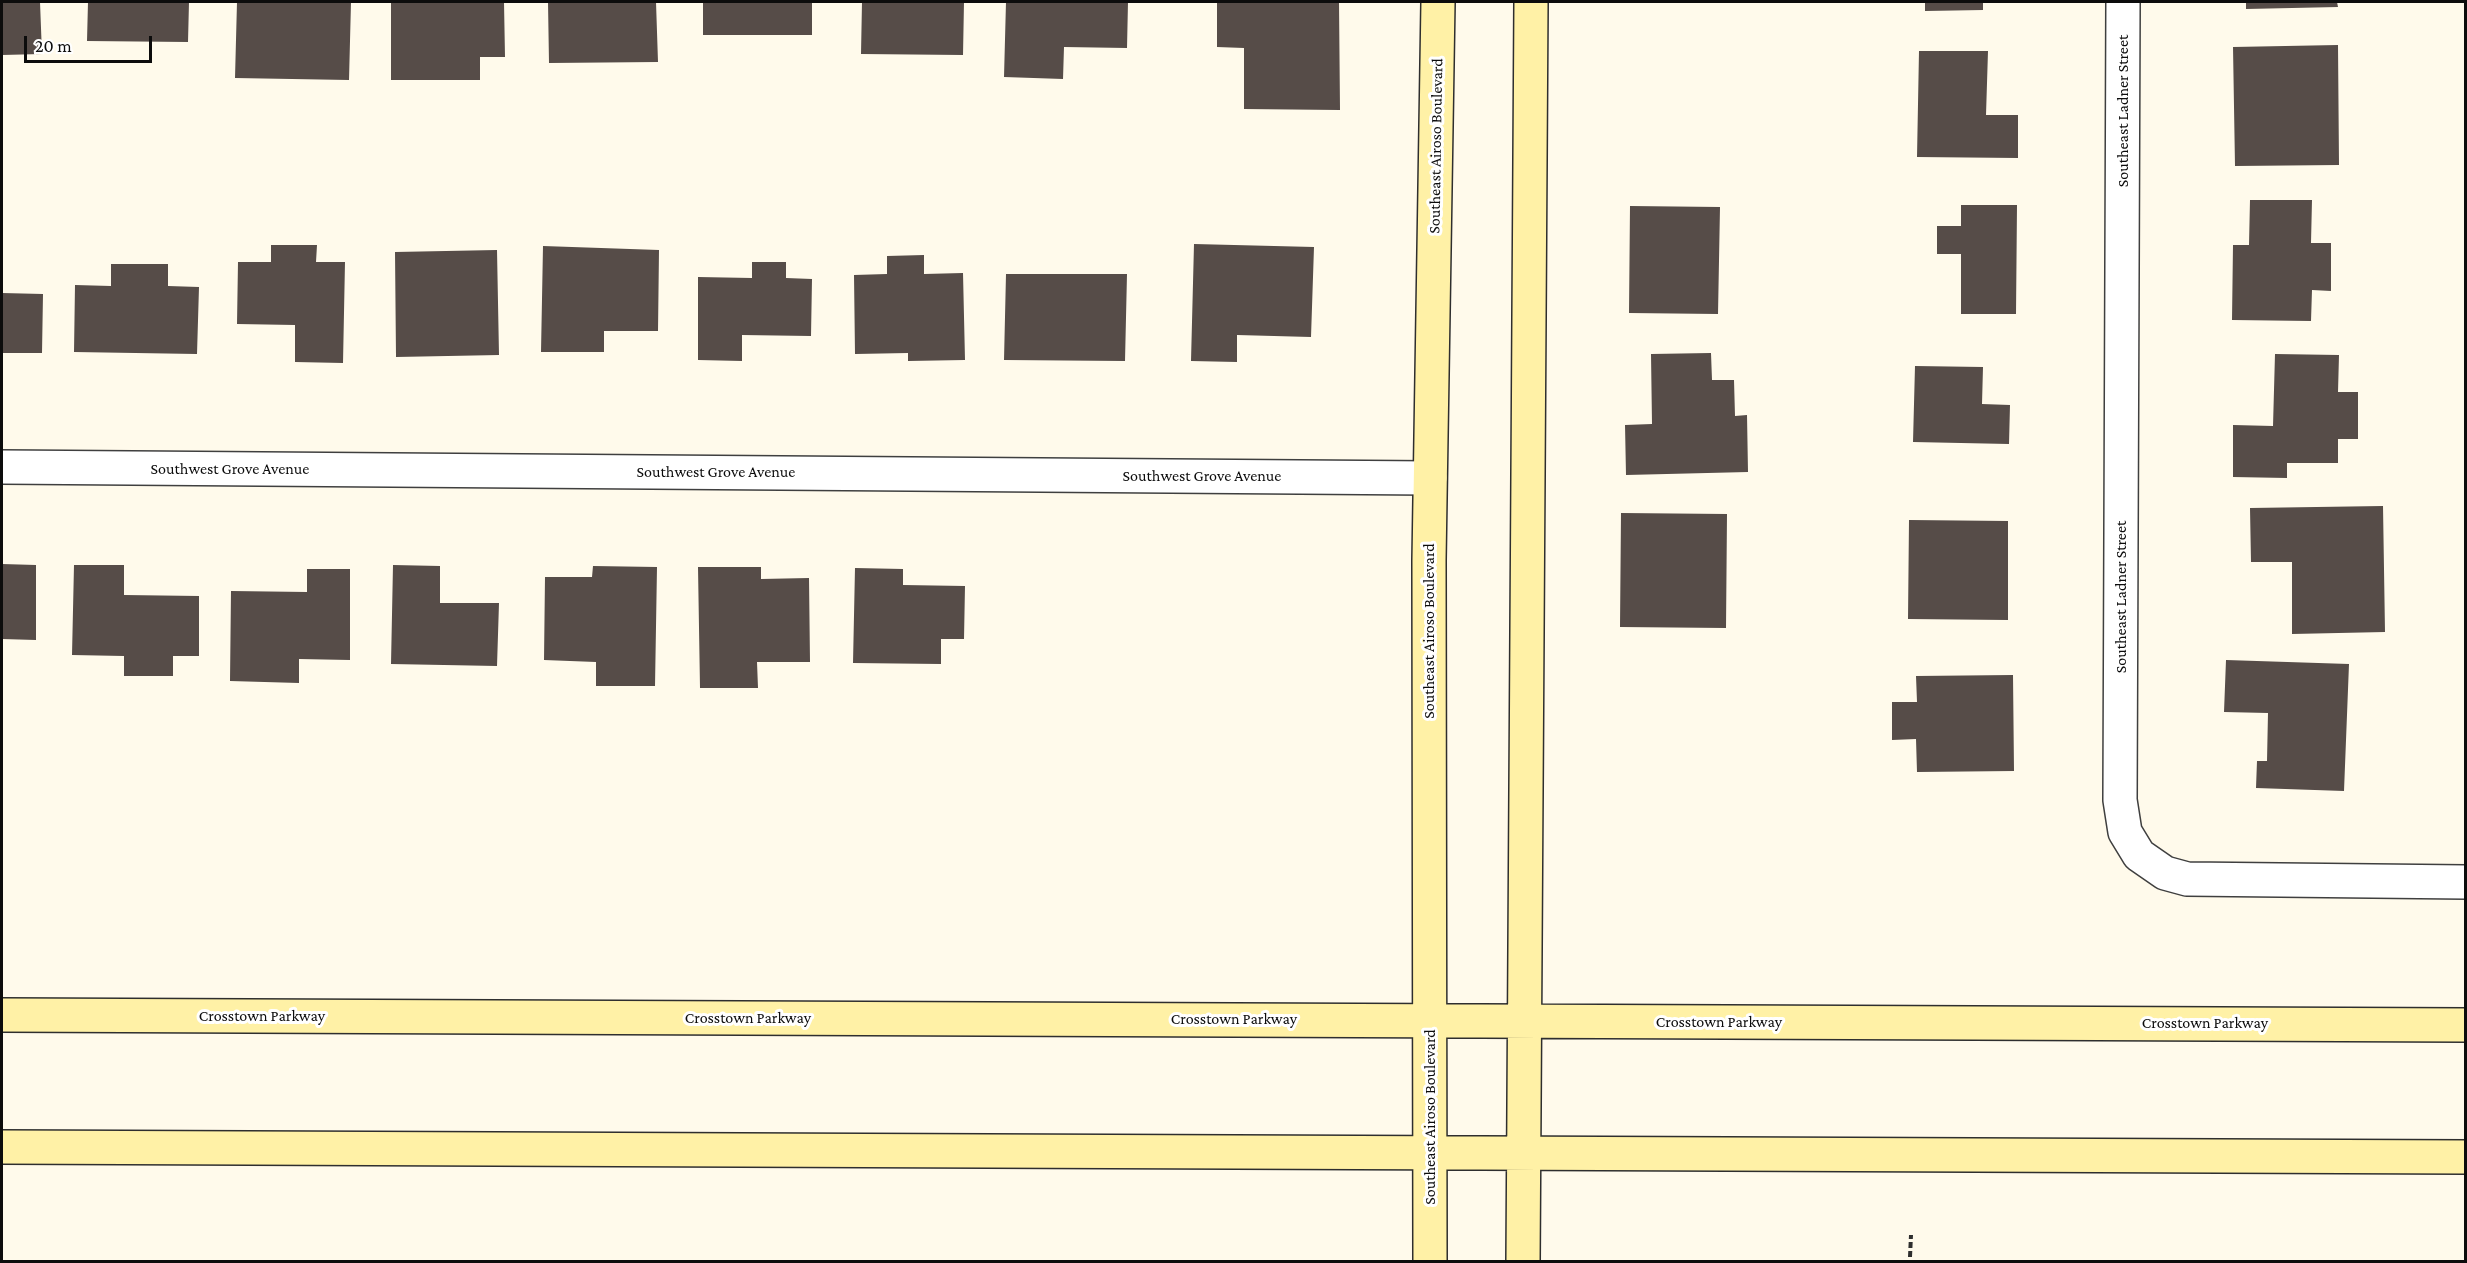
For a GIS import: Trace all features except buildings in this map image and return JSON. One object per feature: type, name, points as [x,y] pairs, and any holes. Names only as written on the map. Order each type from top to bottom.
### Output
[{"type":"main road","name":"Southeast Airoso Boulevard","points":[[1430,1262],[1430,478],[1438,2]]},
{"type":"main road","points":[[1523,1262],[1531,2]]},
{"type":"main road","name":"Crosstown Parkway","points":[[2,1015],[2466,1025]]},
{"type":"main road","points":[[2,1147],[2466,1156]]},
{"type":"street","name":"Southeast Ladner Street","points":[[2123,2],[2120,800],[2125,832],[2139,855],[2165,873],[2187,879],[2466,882]]},
{"type":"street","name":"Southwest Grove Avenue","points":[[2,467],[1430,478]]},
{"type":"path","points":[[1911,1234],[1911,1257]]}]
